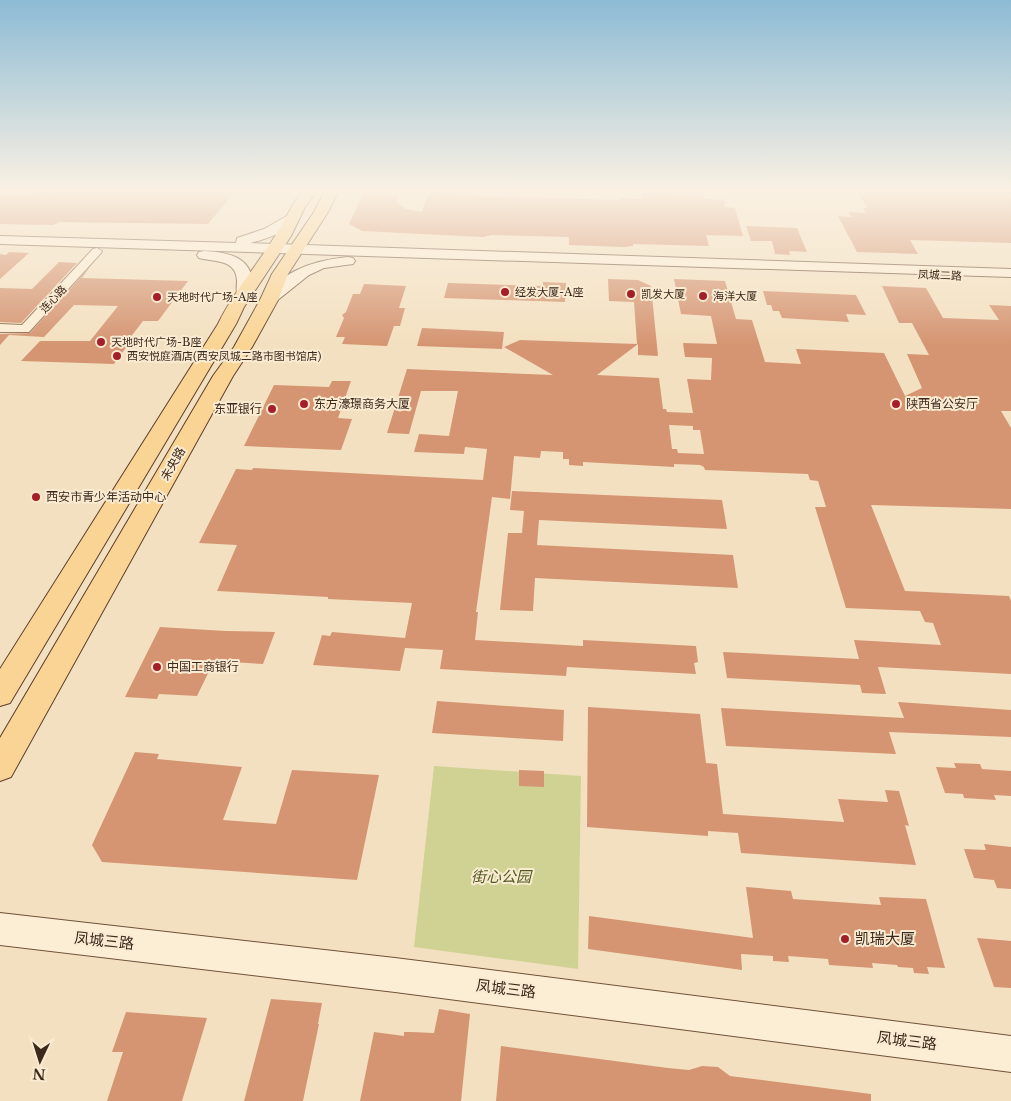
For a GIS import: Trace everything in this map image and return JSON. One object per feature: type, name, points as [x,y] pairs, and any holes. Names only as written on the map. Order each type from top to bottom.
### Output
[{"type":"main road","name":"凤城二路","points":[[51,241],[185,245],[283,252],[1011,277]]},
{"type":"main road","points":[[185,245],[235,241]]},
{"type":"main road","name":"未央路","points":[[0,767],[218,385],[243,347],[269,300],[280,274],[285,241]]},
{"type":"main road","name":"未央路","points":[[0,694],[244,294],[293,241]]},
{"type":"main road","points":[[332,241],[385,255]]},
{"type":"main road","name":"凤城二路","points":[[0,246],[198,254],[283,252]]},
{"type":"main road","points":[[198,254],[226,258],[242,268],[245,276],[244,294]]},
{"type":"main road","points":[[269,300],[291,279],[305,269],[328,263],[385,255]]},
{"type":"main road","name":"凤城二路","points":[[385,255],[510,257],[1011,273]]},
{"type":"main road","name":"凤城三路","points":[[0,929],[395,974],[1011,1054]]},
{"type":"street","name":"连心路","points":[[0,328],[25,329],[97,251]]},
{"type":"green space","name":"街心公园","points":[[434,766],[581,776],[578,969],[414,947]]},
{"type":"building","points":[[569,241],[708,241],[709,246],[633,244],[633,246],[624,247],[569,245]]},
{"type":"building","points":[[772,241],[803,241],[807,252],[789,251],[790,255],[775,254]]},
{"type":"building","points":[[851,241],[911,241],[918,254],[857,252]]},
{"type":"building","points":[[956,241],[1011,241],[1011,243]]},
{"type":"building","points":[[9,252],[29,253],[0,279],[0,254],[6,255]]},
{"type":"building","points":[[59,262],[77,263],[21,323],[0,322],[0,288],[32,289]]},
{"type":"building","points":[[90,267],[82,278],[188,281],[158,321],[143,321],[126,343],[125,346],[127,346],[114,364],[21,361],[40,341],[90,341],[118,306],[74,305],[44,337],[9,335],[0,345],[0,334],[30,333]]},
{"type":"building","points":[[608,279],[638,280],[651,286],[658,356],[638,355],[638,344],[597,375],[659,378],[663,409],[666,409],[667,412],[693,413],[687,379],[711,380],[712,358],[685,357],[683,343],[717,344],[711,316],[681,314],[674,279],[725,281],[736,319],[752,320],[765,362],[801,364],[796,349],[884,353],[905,396],[922,388],[907,354],[929,355],[912,323],[899,323],[882,286],[926,288],[943,318],[999,320],[989,305],[1011,306],[1011,411],[1001,411],[1011,428],[1011,509],[871,505],[905,591],[1009,596],[1011,601],[1011,674],[878,667],[886,694],[862,693],[860,685],[727,678],[723,652],[859,659],[854,640],[941,645],[933,623],[925,622],[920,611],[846,608],[815,507],[826,507],[818,481],[810,480],[808,474],[705,470],[700,465],[674,464],[674,467],[583,462],[583,466],[569,465],[569,459],[563,459],[563,452],[541,451],[540,458],[514,456],[510,499],[492,497],[476,612],[478,612],[475,640],[583,646],[583,640],[696,646],[698,662],[694,663],[696,674],[567,667],[566,676],[440,669],[443,650],[405,648],[400,671],[313,665],[322,635],[330,636],[332,632],[405,638],[412,603],[217,591],[237,545],[199,543],[236,469],[252,470],[253,468],[483,480],[487,449],[465,447],[464,454],[414,452],[419,434],[449,436],[458,391],[421,391],[409,434],[387,433],[407,369],[553,375],[504,347],[520,340],[637,344],[634,302],[609,301]],"holes":[[[669,425],[693,426],[693,430],[700,430],[704,454],[678,453],[677,449],[672,449]]]},
{"type":"building","name":"经发大厦-A座","points":[[543,282],[566,283],[565,302],[444,298],[448,283],[543,286]]},
{"type":"building","points":[[364,284],[406,286],[399,308],[405,308],[400,326],[394,326],[387,346],[342,344],[345,337],[336,337],[344,318],[342,315],[346,312],[353,294],[360,294]]},
{"type":"building","points":[[763,291],[856,295],[866,315],[846,314],[849,322],[782,318],[779,311],[773,311],[771,305],[767,305]]},
{"type":"building","points":[[422,328],[504,332],[502,349],[417,346]]},
{"type":"building","name":"东方濠璟商务大厦","points":[[332,381],[351,381],[338,418],[352,419],[341,450],[244,446],[274,385],[329,387]]},
{"type":"building","points":[[512,491],[722,500],[727,529],[539,520],[537,545],[733,555],[738,588],[535,578],[533,611],[500,610],[508,533],[522,533],[524,511],[510,510]]},
{"type":"building","points":[[160,627],[275,632],[263,664],[214,661],[197,696],[159,694],[157,699],[125,697]]},
{"type":"building","points":[[437,701],[564,710],[563,741],[432,733]]},
{"type":"building","points":[[898,702],[1011,710],[1011,737],[889,732],[896,754],[726,746],[721,708],[904,718]]},
{"type":"building","points":[[588,707],[700,714],[706,763],[717,764],[723,814],[844,822],[838,799],[888,802],[885,790],[899,791],[909,826],[905,825],[916,865],[741,853],[738,833],[708,831],[708,836],[587,827]]},
{"type":"building","points":[[135,752],[159,754],[157,759],[242,767],[223,820],[276,824],[292,770],[379,775],[357,880],[102,862],[92,845]]},
{"type":"building","points":[[954,763],[980,764],[982,769],[1011,771],[1011,796],[994,795],[996,800],[964,798],[963,794],[945,793],[936,767],[956,768]]},
{"type":"building","points":[[519,770],[544,771],[544,787],[519,786]]},
{"type":"building","points":[[984,844],[1011,847],[1011,889],[997,888],[994,880],[974,878],[964,849],[986,850]]},
{"type":"building","name":"凯瑞大厦","points":[[746,887],[791,891],[793,899],[881,905],[879,897],[926,899],[945,968],[927,967],[929,974],[914,973],[913,968],[898,967],[897,965],[872,963],[873,968],[829,965],[828,959],[788,956],[789,962],[773,961],[773,956],[741,954],[742,970],[588,949],[589,916],[753,938]]},
{"type":"building","points":[[977,938],[1011,941],[1011,988],[994,987]]},
{"type":"building","points":[[271,999],[322,1003],[303,1101],[244,1101]]},
{"type":"building","points":[[439,1009],[470,1014],[461,1101],[360,1101],[374,1032],[404,1036],[404,1032],[434,1033]]},
{"type":"building","points":[[126,1012],[207,1018],[182,1101],[107,1101],[123,1052],[112,1052]]},
{"type":"building","points":[[501,1046],[668,1068],[689,1070],[702,1066],[718,1067],[730,1076],[871,1094],[871,1101],[496,1101]]},
{"type":"place","name":"经发大厦-A座","points":[[505,292]]},
{"type":"place","name":"凯发大厦","points":[[631,294]]},
{"type":"place","name":"海洋大厦","points":[[703,296]]},
{"type":"place","name":"天地时代广场-A座","points":[[157,297]]},
{"type":"place","name":"天地时代广场-B座","points":[[101,342]]},
{"type":"place","name":"西安悦庭酒店(西安凤城二路市图书馆店)","points":[[117,356]]},
{"type":"place","name":"东方濠璟商务大厦","points":[[304,404]]},
{"type":"place","name":"陕西省公安厅","points":[[896,404]]},
{"type":"place","name":"东亚银行","points":[[272,409]]},
{"type":"place","name":"西安市青少年活动中心","points":[[36,497]]},
{"type":"place","name":"中国工商银行","points":[[157,667]]},
{"type":"place","name":"凯瑞大厦","points":[[845,939]]}]
